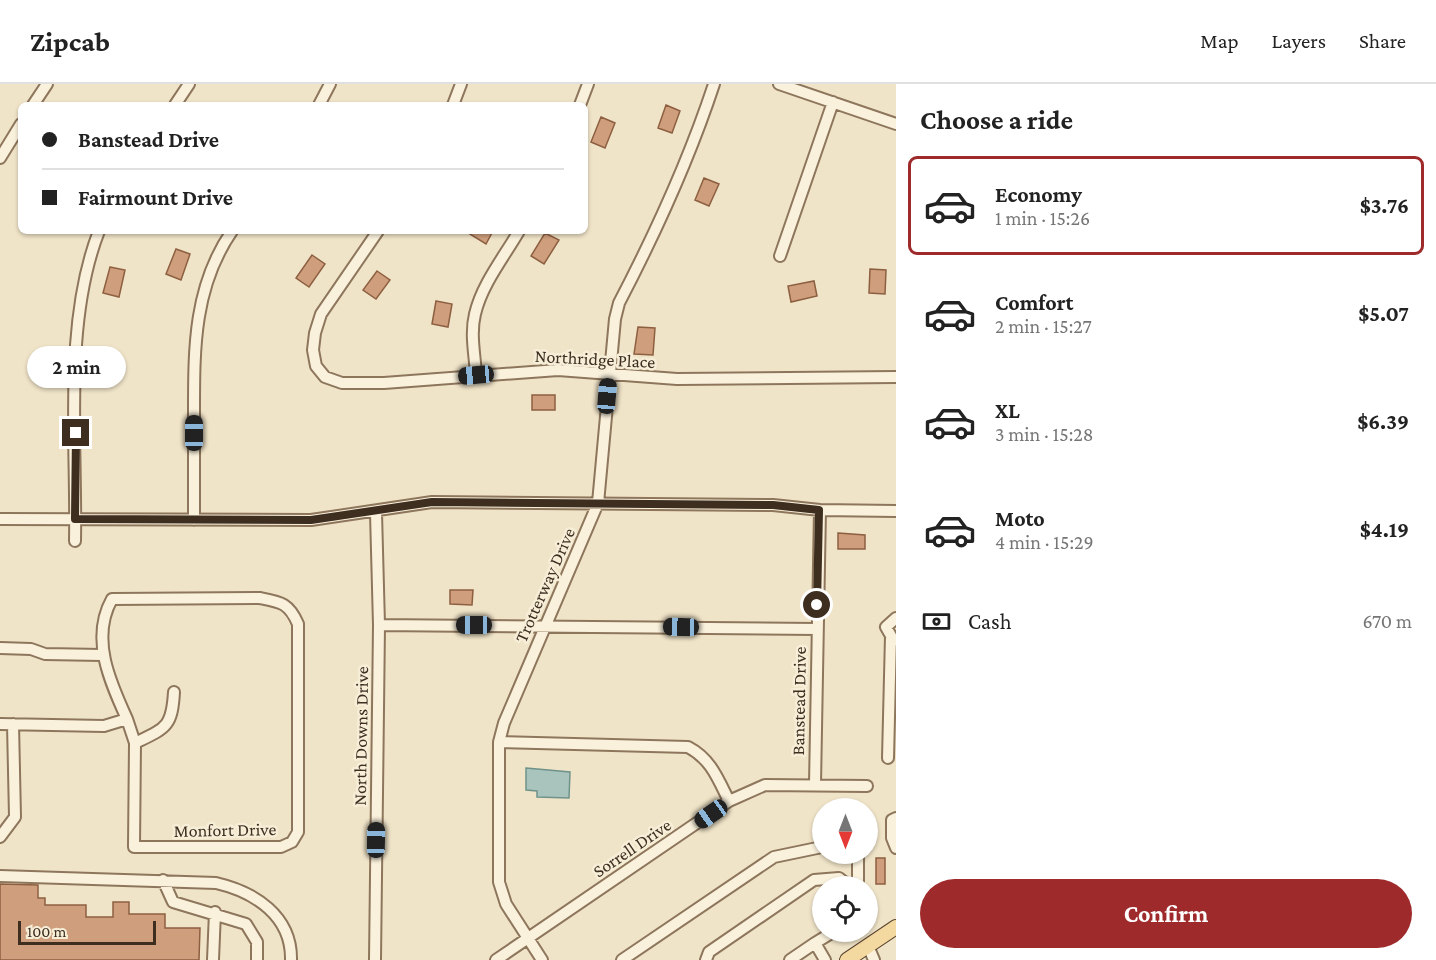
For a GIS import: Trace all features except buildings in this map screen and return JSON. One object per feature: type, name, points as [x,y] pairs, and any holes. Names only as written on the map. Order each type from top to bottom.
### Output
[{"type":"main road","points":[[847,960],[896,927]]},
{"type":"street","points":[[35,102],[47,84]]},
{"type":"street","points":[[177,102],[189,84]]},
{"type":"street","points":[[321,102],[330,84]]},
{"type":"street","points":[[454,102],[461,84]]},
{"type":"street","points":[[581,102],[588,84]]},
{"type":"street","name":"Trotterway Drive","points":[[542,960],[506,904],[498,882],[499,742],[504,723],[598,503],[609,375],[619,303],[671,198],[714,84]]},
{"type":"street","points":[[779,84],[896,124]]},
{"type":"street","points":[[780,256],[833,102]]},
{"type":"street","points":[[0,158],[18,129]]},
{"type":"street","points":[[75,541],[79,303],[89,256],[98,234]]},
{"type":"street","points":[[194,520],[194,345],[199,306],[209,272],[230,234]]},
{"type":"street","name":"Northridge Place","points":[[376,234],[321,314],[313,350],[316,366],[325,377],[342,383],[384,383],[558,370],[677,379],[896,377]]},
{"type":"street","points":[[476,375],[473,334],[475,314],[487,285],[517,234]]},
{"type":"street","points":[[0,519],[311,520],[375,513],[432,502],[773,505],[819,510],[896,511]]},
{"type":"street","name":"Banstead Drive","points":[[815,784],[819,510]]},
{"type":"street","name":"North Downs Drive","points":[[375,513],[379,625],[375,960]]},
{"type":"street","name":"Monfort Drive","points":[[102,655],[106,610],[112,599],[260,598],[278,601],[291,610],[298,624],[298,832],[292,842],[281,847],[134,847],[135,743]]},
{"type":"street","points":[[896,618],[886,627],[893,640],[888,758],[896,752]]},
{"type":"street","points":[[379,625],[816,629]]},
{"type":"street","points":[[0,648],[31,649],[45,654],[102,655],[135,743],[166,728],[173,715],[174,692]]},
{"type":"street","points":[[0,724],[104,726],[127,719]]},
{"type":"street","points":[[0,837],[15,817],[13,724]]},
{"type":"street","points":[[499,742],[688,747],[702,755],[711,765],[729,801]]},
{"type":"street","name":"Sorrell Drive","points":[[496,960],[729,801],[765,785],[867,786]]},
{"type":"street","points":[[896,818],[892,820],[892,837],[896,848]]},
{"type":"street","points":[[622,960],[774,857],[812,849]]},
{"type":"street","points":[[0,876],[163,880],[216,883],[238,888],[270,908],[286,930],[291,960]]},
{"type":"street","points":[[163,880],[173,902],[214,912],[246,924],[256,942],[257,960]]},
{"type":"street","points":[[706,960],[709,952],[812,881]]},
{"type":"street","points":[[213,960],[214,912]]},
{"type":"street","points":[[790,960],[815,943],[825,960]]},
{"type":"street","points":[[868,946],[874,960]]},
{"type":"water","points":[[526,768],[570,772],[569,798],[537,797],[537,791],[526,790]]},
{"type":"route","points":[[76,433],[75,519],[311,520],[375,513],[432,502],[773,505],[819,510],[817,605]]}]
